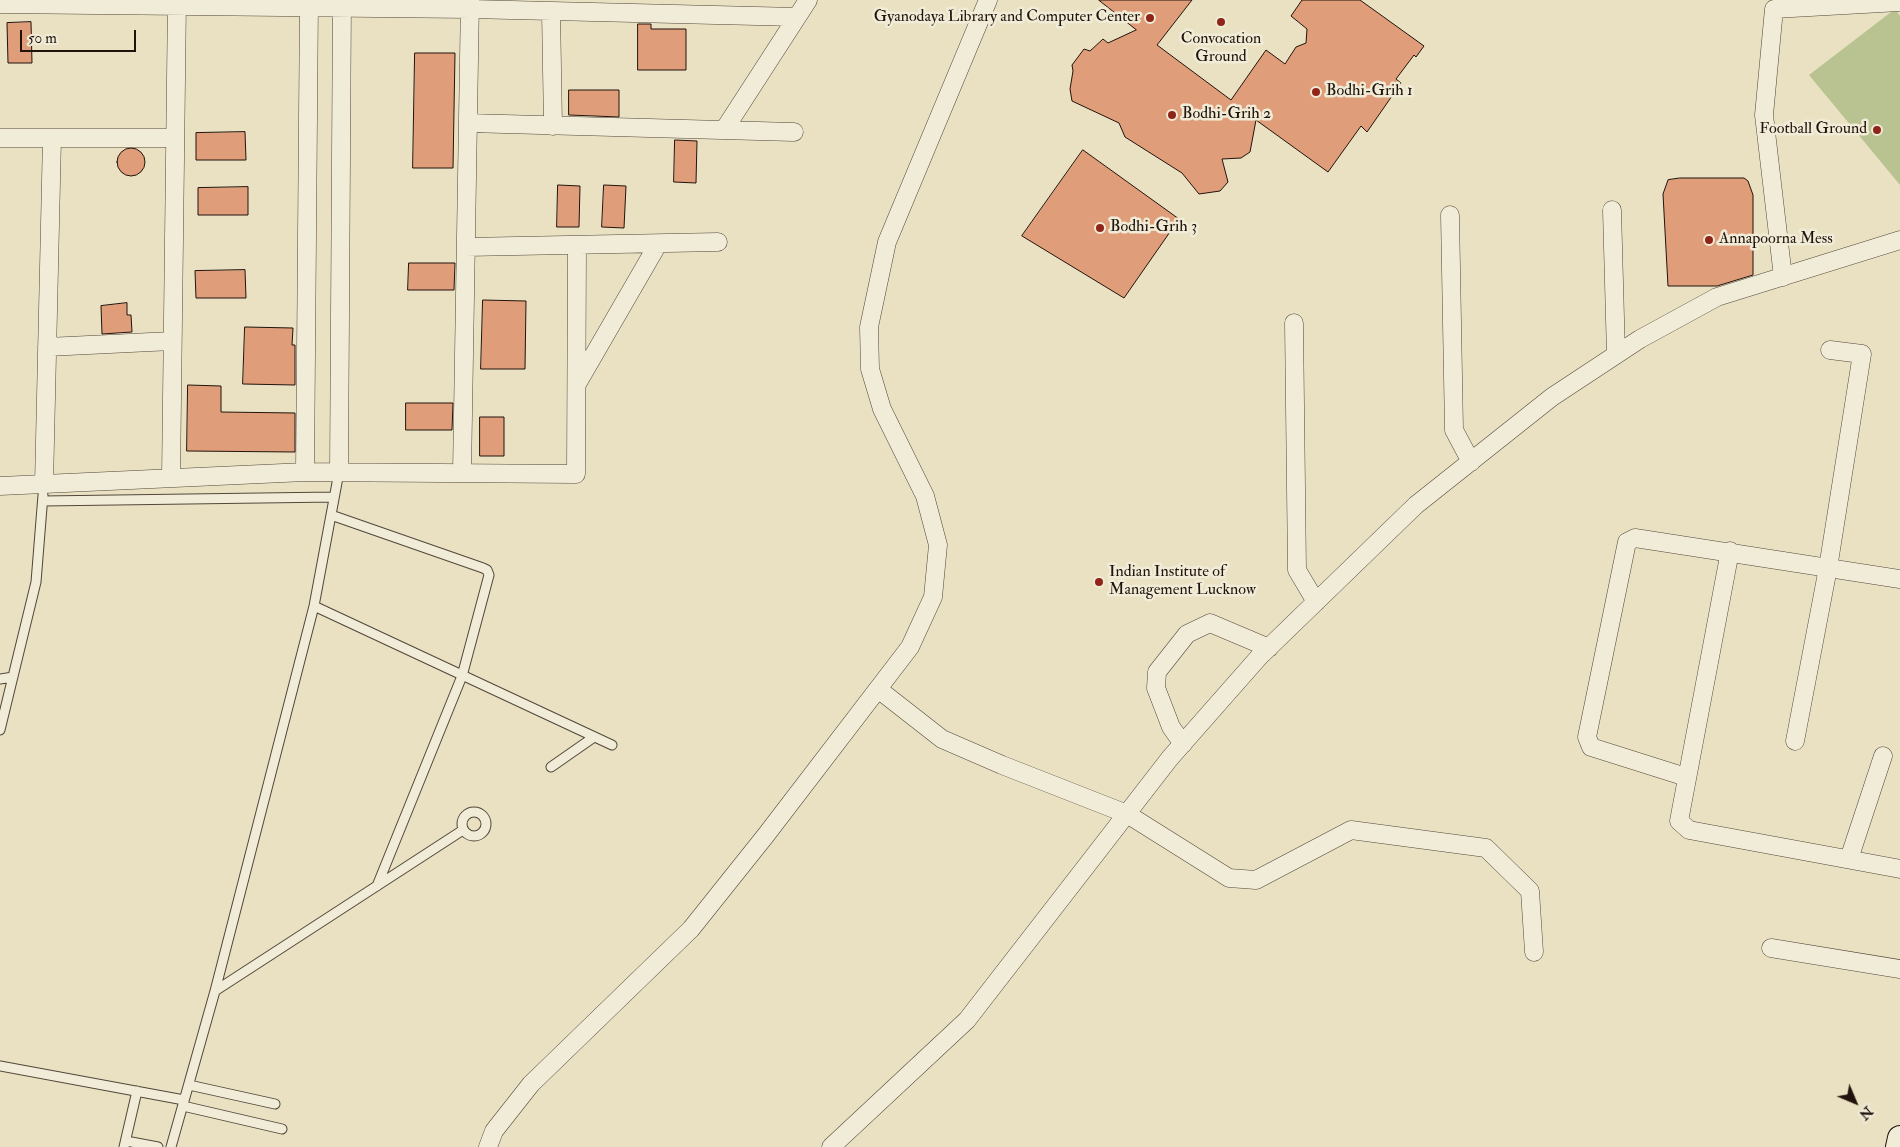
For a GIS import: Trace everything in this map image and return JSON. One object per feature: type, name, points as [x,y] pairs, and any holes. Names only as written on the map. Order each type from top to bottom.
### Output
[{"type":"street","points":[[724,130],[808,0]]},
{"type":"street","points":[[488,1147],[494,1131],[530,1084],[691,928],[910,648],[933,597],[938,545],[925,496],[882,409],[870,369],[869,327],[887,242],[988,0]]},
{"type":"street","points":[[1782,277],[1764,115],[1774,9],[1900,2]]},
{"type":"street","points":[[170,478],[177,3]]},
{"type":"street","points":[[0,4],[470,4],[551,11],[797,16]]},
{"type":"street","points":[[305,472],[309,4]]},
{"type":"street","points":[[338,472],[342,4]]},
{"type":"street","points":[[462,473],[470,4]]},
{"type":"street","points":[[551,11],[553,126]]},
{"type":"street","points":[[468,124],[794,132]]},
{"type":"street","points":[[0,138],[175,138]]},
{"type":"street","points":[[44,492],[52,138]]},
{"type":"street","points":[[1612,210],[1616,355]]},
{"type":"street","points":[[1450,215],[1454,430],[1471,462]]},
{"type":"street","points":[[831,1147],[967,1020],[1183,744],[1268,648],[1416,506],[1552,397],[1640,339],[1717,297],[1900,240]]},
{"type":"street","points":[[466,247],[718,242]]},
{"type":"street","points":[[576,385],[658,244]]},
{"type":"street","points":[[0,486],[44,492],[170,478],[305,472],[576,474],[577,245]]},
{"type":"street","points":[[1294,323],[1297,570],[1316,602]]},
{"type":"street","points":[[47,347],[172,340]]},
{"type":"street","points":[[1795,741],[1828,568],[1862,354],[1830,350]]},
{"type":"street","points":[[1686,777],[1591,746],[1587,737],[1627,542],[1634,538],[1730,551],[1900,579]]},
{"type":"street","points":[[1730,551],[1679,821],[1688,830],[1900,869]]},
{"type":"street","points":[[1183,744],[1171,727],[1156,688],[1157,672],[1187,634],[1210,623],[1268,648]]},
{"type":"street","points":[[878,690],[942,739],[1002,765],[1127,814],[1229,878],[1256,880],[1351,830],[1486,848],[1530,891],[1534,952]]},
{"type":"street","points":[[1849,860],[1883,756]]},
{"type":"street","points":[[1770,948],[1900,969]]},
{"type":"street","points":[[1898,1147],[1900,1138]]},
{"type":"lane","points":[[171,1147],[215,991],[314,606],[338,472]]},
{"type":"lane","points":[[0,729],[36,582],[44,492],[334,497]]},
{"type":"lane","points":[[331,516],[487,570],[488,574],[462,676],[377,886]]},
{"type":"lane","points":[[314,606],[612,746]]},
{"type":"lane","points":[[0,679],[13,677]]},
{"type":"lane","points":[[550,767],[594,737]]},
{"type":"lane","points":[[215,991],[463,830]]},
{"type":"lane","points":[[0,1066],[137,1091],[282,1129]]},
{"type":"lane","points":[[189,1085],[275,1104]]},
{"type":"lane","points":[[137,1091],[125,1144],[158,1147]]},
{"type":"green space","name":"Football Ground","points":[[1895,9],[1900,16],[1900,185],[1809,75]]},
{"type":"building","points":[[1099,0],[1192,0],[1157,45],[1231,100],[1266,50],[1285,64],[1296,47],[1306,43],[1307,29],[1291,16],[1302,0],[1360,0],[1424,46],[1416,57],[1414,55],[1396,79],[1401,83],[1367,132],[1361,126],[1328,172],[1256,120],[1250,152],[1241,158],[1222,159],[1228,182],[1220,191],[1199,194],[1182,173],[1125,137],[1119,123],[1072,101],[1070,89],[1072,65],[1084,49],[1090,51],[1103,39],[1108,43],[1136,30]]},
{"type":"building","points":[[31,22],[32,63],[8,63],[7,23]]},
{"type":"building","points":[[638,24],[651,24],[651,29],[686,29],[686,70],[638,70]]},
{"type":"building","points":[[415,53],[455,53],[453,168],[413,168]]},
{"type":"building","points":[[569,90],[619,90],[619,117],[569,115]]},
{"type":"building","points":[[245,132],[246,160],[196,160],[196,133]]},
{"type":"building","points":[[675,140],[697,141],[696,183],[674,182]]},
{"type":"building","points":[[131,148],[141,152],[145,162],[141,172],[131,176],[121,172],[117,162],[121,152]]},
{"type":"building","name":"Bodhi-Grih 3","points":[[1083,150],[1179,219],[1124,298],[1022,236]]},
{"type":"building","name":"Annapoorna Mess","points":[[1680,178],[1744,178],[1748,181],[1753,195],[1753,275],[1717,286],[1668,286],[1663,194],[1668,180]]},
{"type":"building","points":[[558,185],[580,186],[579,227],[557,227]]},
{"type":"building","points":[[604,185],[626,186],[624,228],[602,227]]},
{"type":"building","points":[[248,187],[248,215],[198,215],[198,188]]},
{"type":"building","points":[[409,263],[455,263],[454,290],[408,290]]},
{"type":"building","points":[[245,270],[246,298],[196,298],[195,271]]},
{"type":"building","points":[[483,300],[526,301],[525,369],[481,369]]},
{"type":"building","points":[[127,303],[127,315],[131,315],[132,332],[102,334],[101,306]]},
{"type":"building","points":[[245,327],[293,328],[292,345],[295,345],[295,385],[243,384]]},
{"type":"building","points":[[188,385],[221,386],[221,412],[295,413],[295,452],[187,451]]},
{"type":"building","points":[[406,403],[453,403],[452,430],[406,430]]},
{"type":"building","points":[[480,417],[504,417],[504,456],[480,456]]},
{"type":"place","name":"Gyanodaya Library and Computer Center","points":[[1150,18]]},
{"type":"place","name":"Convocation Ground","points":[[1221,22]]},
{"type":"place","name":"Bodhi-Grih 1","points":[[1316,92]]},
{"type":"place","name":"Bodhi-Grih 2","points":[[1172,115]]},
{"type":"place","name":"Football Ground","points":[[1877,130]]},
{"type":"place","name":"Bodhi-Grih 3","points":[[1100,228]]},
{"type":"place","name":"Annapoorna Mess","points":[[1709,240]]},
{"type":"place","name":"Indian Institute of Management Lucknow","points":[[1099,582]]}]
